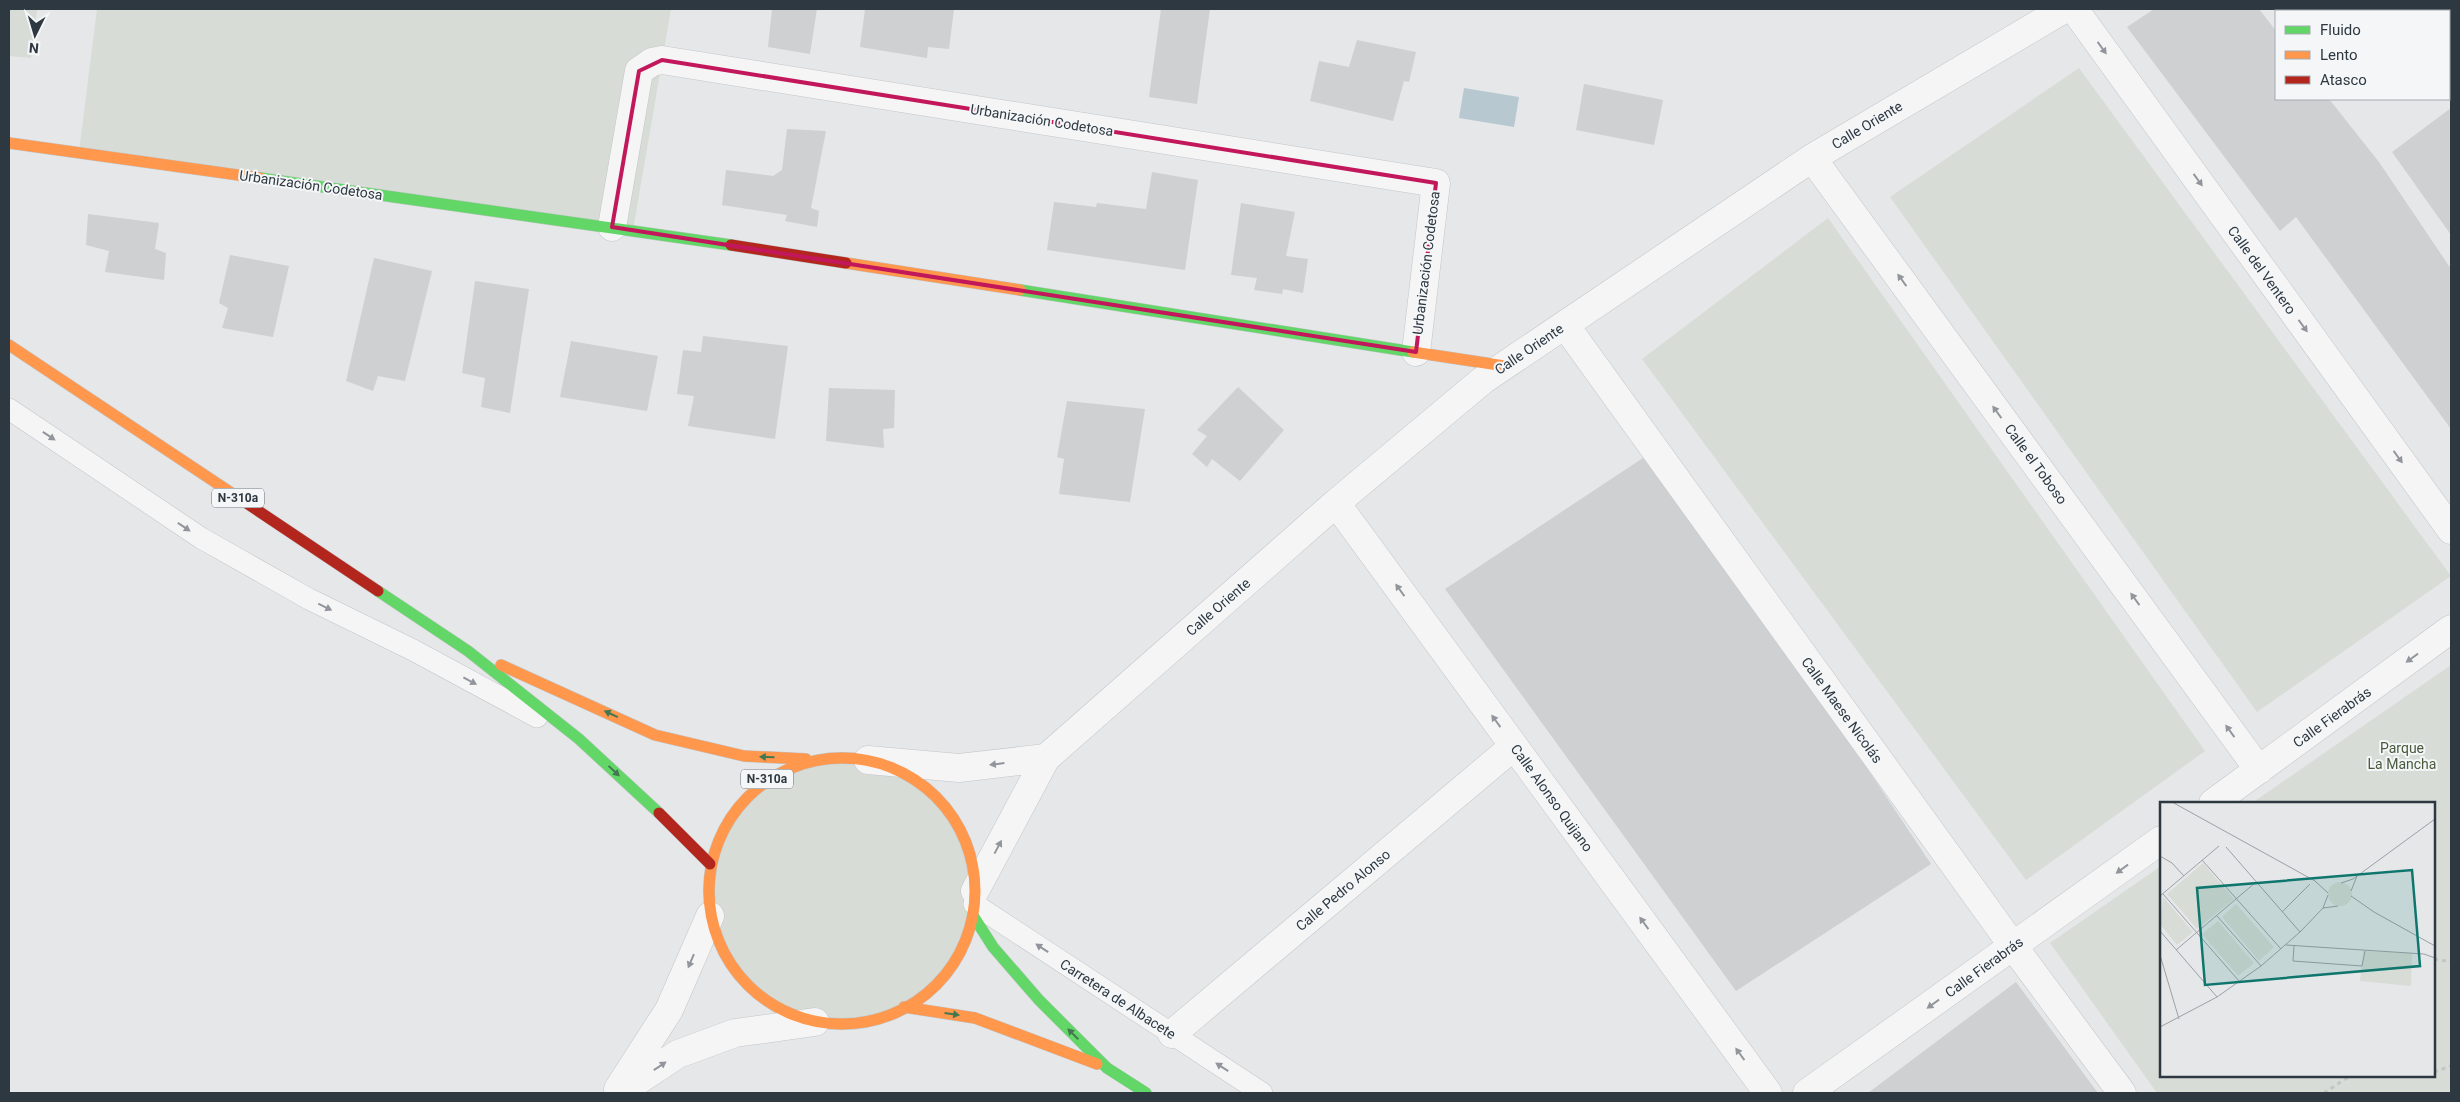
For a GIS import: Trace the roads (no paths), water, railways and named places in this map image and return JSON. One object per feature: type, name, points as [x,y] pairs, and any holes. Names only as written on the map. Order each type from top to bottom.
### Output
[{"type":"main road","name":"Urbanización Codetosa","points":[[9,143],[612,227],[1505,366]]},
{"type":"main road","name":"N-310a","points":[[9,345],[468,651],[579,739],[660,814],[710,864]]},
{"type":"main road","name":"N-310a","points":[[468,651],[655,734],[744,756],[868,760],[917,779],[954,817],[974,864],[974,904],[954,965],[916,1002],[868,1022],[815,1022],[767,1002],[730,965],[710,916],[710,864],[730,816],[767,779],[816,759]]},
{"type":"main road","points":[[974,904],[993,947],[1039,1000],[1107,1068]]},
{"type":"main road","points":[[904,1007],[975,1018],[1107,1068],[1146,1093]]},
{"type":"street","name":"Calle Oriente","points":[[1046,758],[1336,503],[1483,380],[1812,158],[2064,9]]},
{"type":"street","name":"Calle del Ventero","points":[[2074,9],[2451,530]]},
{"type":"street","name":"Urbanización Codetosa","points":[[612,227],[639,71],[652,62],[662,60],[1436,183],[1416,352]]},
{"type":"street","name":"Calle el Toboso","points":[[1812,158],[2259,770]]},
{"type":"street","name":"Calle Maese Nicolás","points":[[1565,325],[2013,946],[2122,1093]]},
{"type":"street","name":"Calle Alonso Quijano","points":[[1336,503],[1768,1093]]},
{"type":"street","name":"Calle Fierabrás","points":[[2214,802],[2451,630]]},
{"type":"street","name":"Calle Pedro Alonso","points":[[1172,1034],[1514,746]]},
{"type":"street","points":[[868,760],[960,768],[1046,758]]},
{"type":"street","points":[[974,904],[1046,758]]},
{"type":"street","name":"Calle Fierabrás","points":[[1807,1093],[2160,841]]},
{"type":"street","points":[[615,1093],[669,1010],[710,916]]},
{"type":"street","points":[[619,1093],[678,1054],[735,1033],[815,1022]]},
{"type":"lane","points":[[9,409],[201,538],[309,599],[413,650],[579,739]]},
{"type":"lane","name":"Carretera de Albacete","points":[[974,904],[1262,1093]]},
{"type":"park label","name":"Parque La Mancha","points":[[2402,756]]}]
